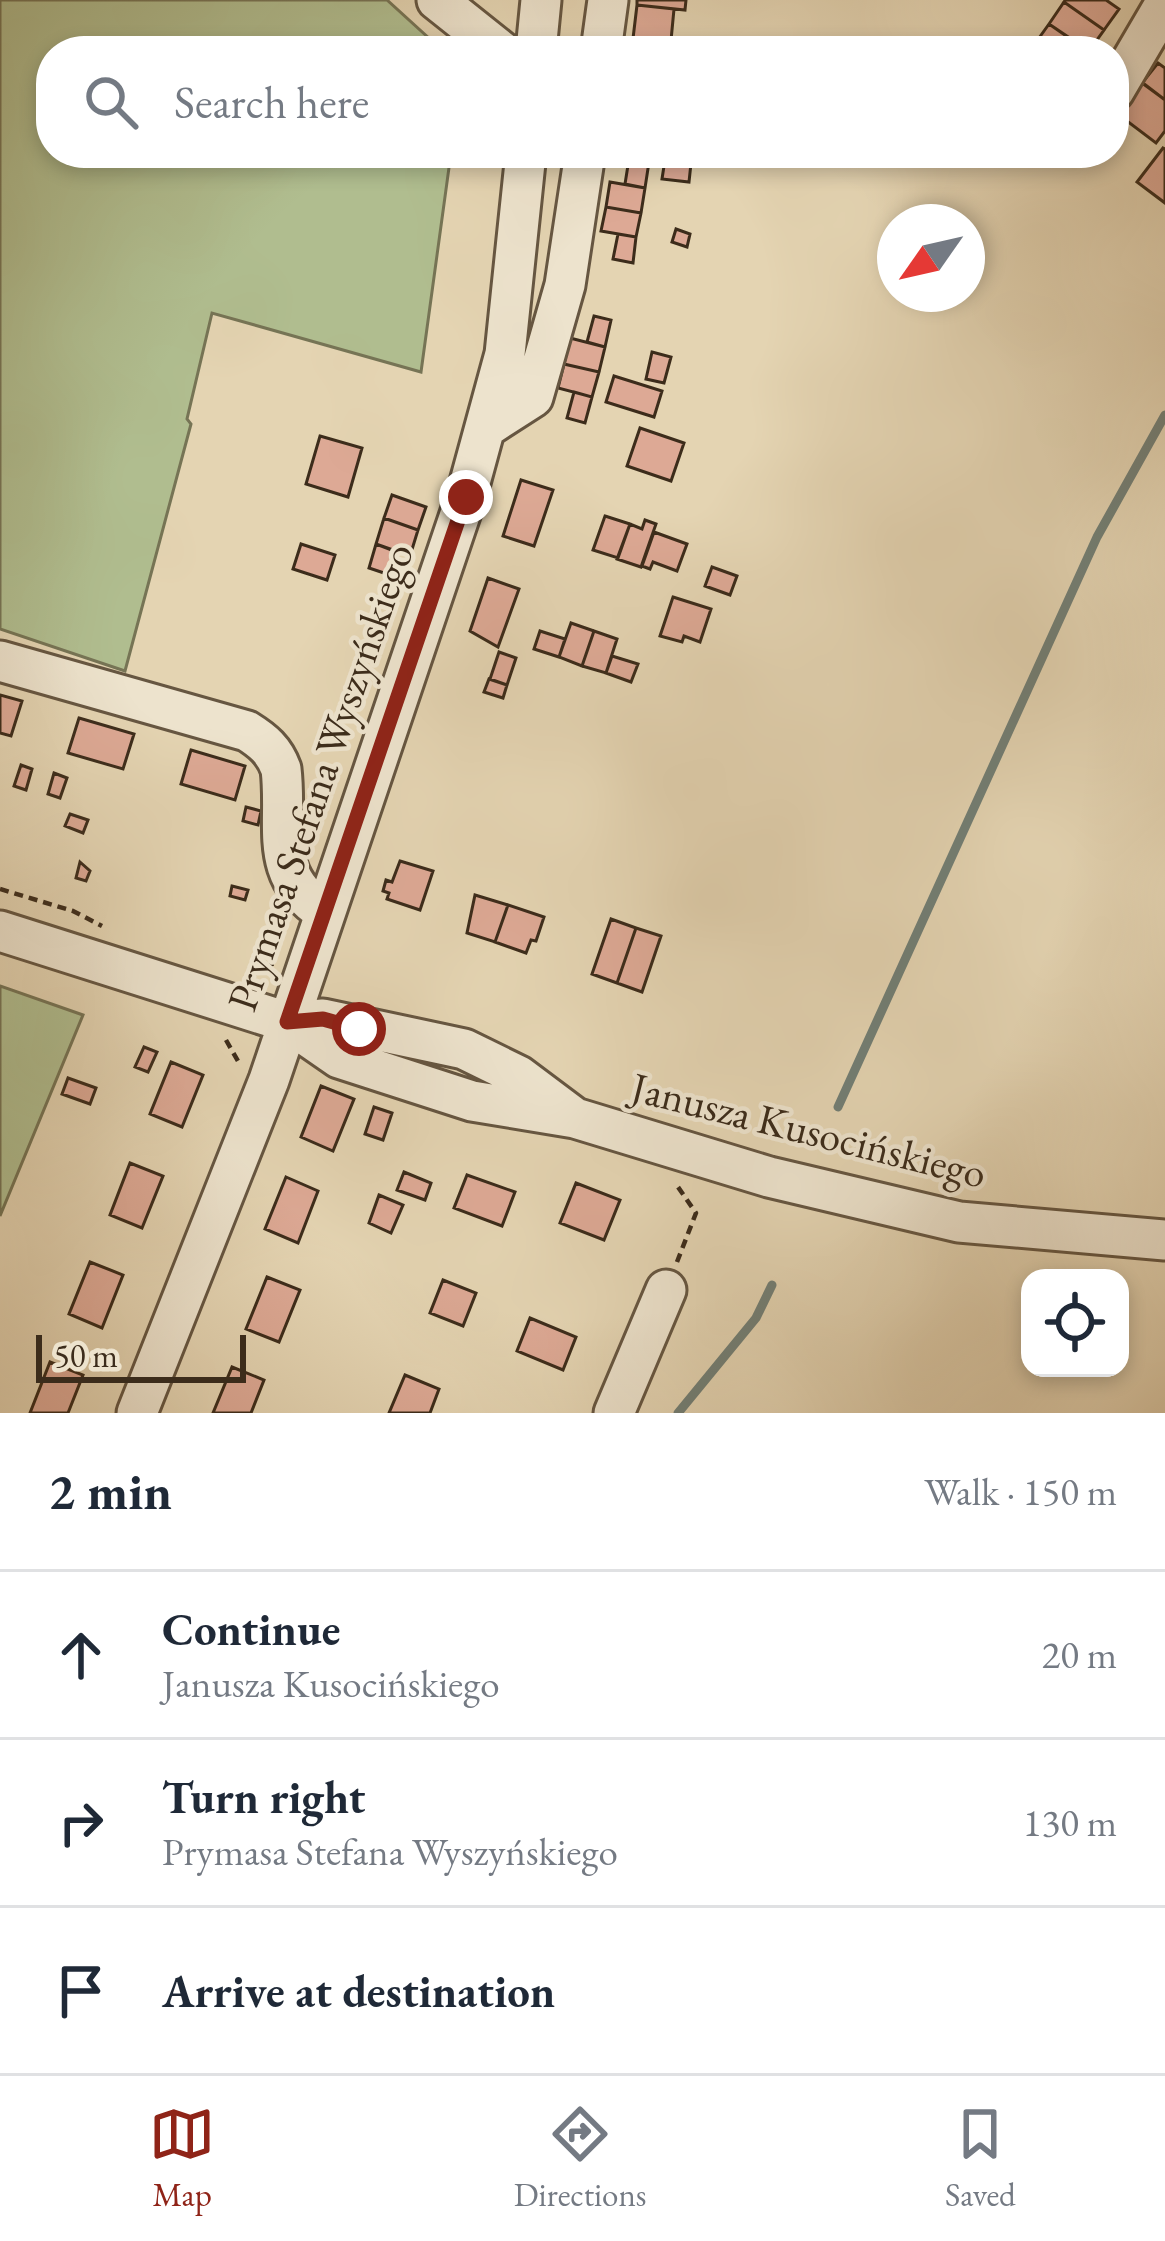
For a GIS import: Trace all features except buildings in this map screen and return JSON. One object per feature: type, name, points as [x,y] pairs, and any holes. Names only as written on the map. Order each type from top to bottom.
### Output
[{"type":"street","points":[[436,0],[482,36]]},
{"type":"street","points":[[537,36],[541,0]]},
{"type":"street","points":[[603,36],[608,0]]},
{"type":"street","points":[[1129,65],[1165,4]]},
{"type":"street","name":"Prymasa Stefana Wyszyńskiego","points":[[137,1413],[249,1135],[466,497],[505,354],[524,168]]},
{"type":"street","points":[[485,428],[533,397],[565,285],[583,168]]},
{"type":"street","points":[[0,661],[247,731],[263,741],[276,754],[281,769],[284,861],[302,898],[325,912]]},
{"type":"street","name":"Janusza Kusocińskiego","points":[[0,931],[287,1022],[339,1058],[514,1111],[575,1118],[769,1177],[918,1214],[1026,1231],[1165,1240]]},
{"type":"street","points":[[614,1413],[666,1290]]},
{"type":"path","points":[[666,1290],[696,1213]]},
{"type":"green space","points":[[0,0],[387,0],[427,36],[36,36],[36,168],[449,168],[421,372],[212,313],[187,419],[191,424],[125,671],[0,629]]},
{"type":"green space","points":[[0,986],[83,1015],[0,1216]]},
{"type":"waterway","points":[[838,1107],[1097,537],[1165,415]]},
{"type":"waterway","points":[[678,1413],[756,1318],[772,1285]]},
{"type":"route","points":[[359,1029],[323,1019],[287,1022],[466,497]]}]
